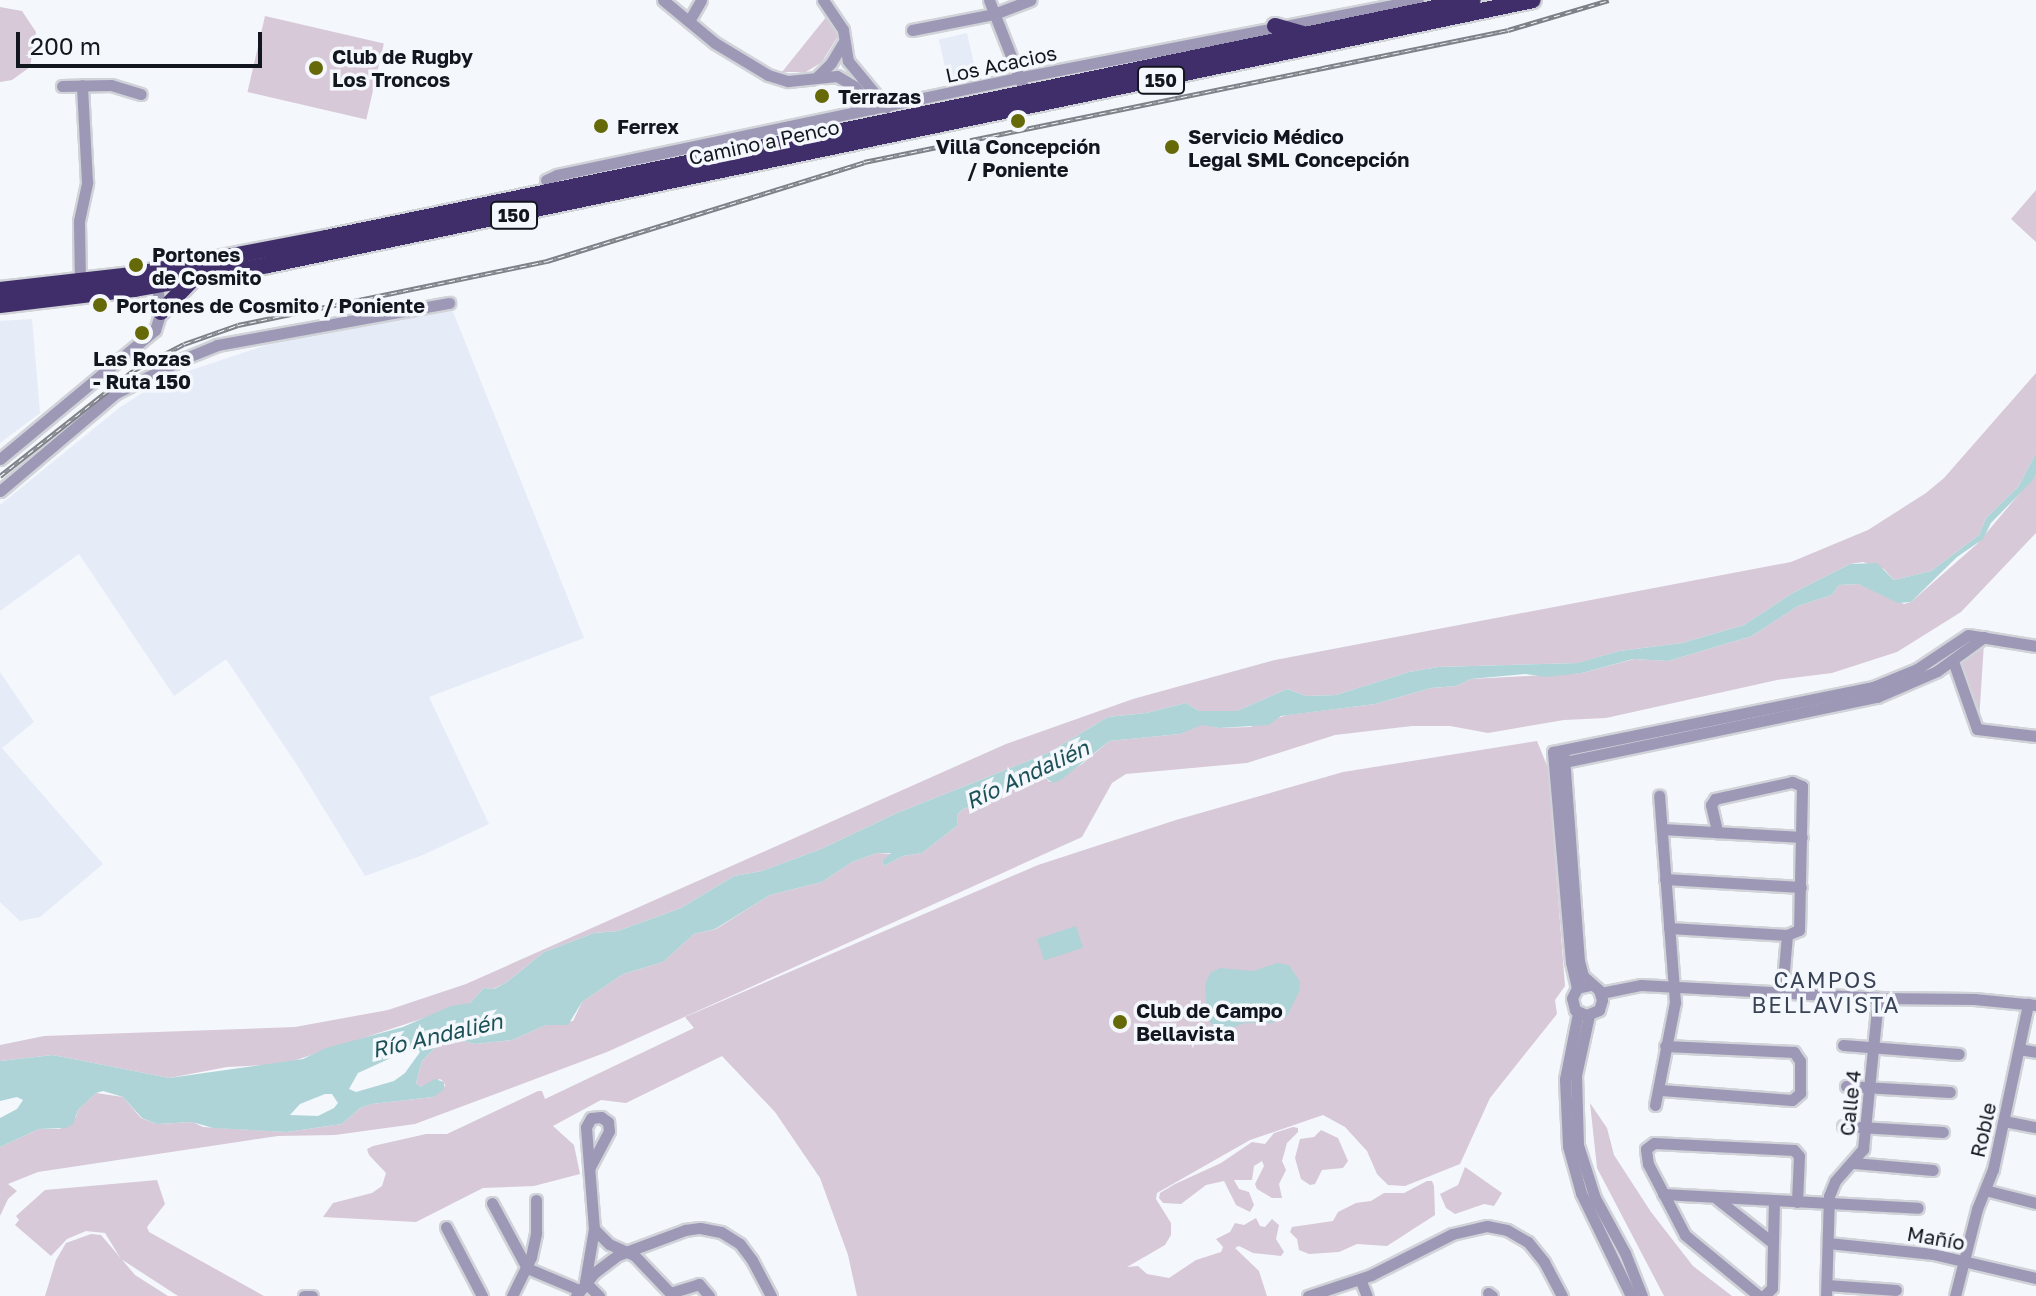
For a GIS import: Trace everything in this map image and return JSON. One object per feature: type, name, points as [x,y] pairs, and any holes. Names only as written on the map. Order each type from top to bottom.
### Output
[{"type":"highway","name":"Camino a Penco","points":[[0,305],[156,278],[542,188],[898,120],[1473,0]]},
{"type":"highway","name":"Camino a Penco","points":[[0,290],[80,281],[193,280],[1025,93],[1533,0]]},
{"type":"highway","points":[[1275,26],[1308,34]]},
{"type":"highway","points":[[1164,64],[1187,45]]},
{"type":"highway","points":[[880,108],[898,120]]},
{"type":"highway","points":[[161,312],[193,280]]},
{"type":"street","points":[[663,0],[726,50],[775,78],[788,81],[818,76],[846,80],[880,108]]},
{"type":"street","points":[[689,21],[701,0]]},
{"type":"street","points":[[823,0],[843,30],[843,43],[852,69],[880,108]]},
{"type":"street","points":[[989,0],[1025,93]]},
{"type":"street","points":[[912,30],[994,14],[1030,0]]},
{"type":"street","name":"Los Acacios","points":[[542,188],[557,175],[880,108],[1025,93],[1187,45],[1418,0]]},
{"type":"street","points":[[818,76],[831,63],[843,43]]},
{"type":"street","points":[[80,281],[79,215],[87,182],[82,85]]},
{"type":"street","points":[[62,86],[111,85],[141,94]]},
{"type":"street","points":[[0,459],[152,333],[161,312],[156,278]]},
{"type":"street","points":[[0,491],[116,393],[183,359],[217,345],[449,303]]},
{"type":"street","points":[[1559,757],[1873,687],[1917,669],[1968,635],[2036,646]]},
{"type":"street","points":[[1559,757],[1877,697],[1922,680],[1984,637]]},
{"type":"street","points":[[1953,661],[1977,729],[2036,736]]},
{"type":"street","points":[[1559,757],[1571,962],[1584,987],[1601,993],[1624,986],[1674,987],[1878,998],[1974,999],[2032,1005]]},
{"type":"street","points":[[1669,928],[1787,935],[1799,930],[1803,788],[1795,782],[1713,800],[1711,805],[1717,832]]},
{"type":"street","points":[[1655,1105],[1661,1090],[1659,1082],[1675,1002],[1659,796]]},
{"type":"street","points":[[1662,829],[1802,837]]},
{"type":"street","points":[[1665,879],[1801,887]]},
{"type":"street","points":[[1782,993],[1787,935]]},
{"type":"street","points":[[1584,987],[1572,1001],[1584,1014]]},
{"type":"street","points":[[1584,1014],[1601,1007],[1601,993]]},
{"type":"street","name":"Calle 4","points":[[1826,1291],[1829,1202],[1835,1181],[1854,1163],[1863,1149],[1878,998]]},
{"type":"street","name":"Roble","points":[[1955,1296],[1966,1261],[1973,1221],[2004,1121],[2032,1005]]},
{"type":"street","points":[[1584,1014],[1564,1090],[1568,1146],[1581,1193],[1631,1296]]},
{"type":"street","points":[[1584,1014],[1576,1075],[1578,1145],[1595,1198],[1631,1266],[1642,1296]]},
{"type":"street","points":[[1843,1045],[1959,1054]]},
{"type":"street","points":[[1661,1090],[1668,1093],[1792,1100],[1800,1093],[1800,1061],[1794,1052],[1665,1046]]},
{"type":"street","points":[[2019,1049],[2036,1052]]},
{"type":"street","points":[[1846,1086],[1950,1092]]},
{"type":"street","points":[[2004,1121],[2036,1127]]},
{"type":"street","points":[[1843,1126],[1943,1132]]},
{"type":"street","points":[[1774,1201],[1772,1288],[1761,1296],[1689,1240],[1645,1155],[1651,1143],[1792,1150],[1799,1156],[1797,1202]]},
{"type":"street","points":[[1854,1163],[1933,1170]]},
{"type":"street","points":[[580,1290],[594,1229],[590,1167]]},
{"type":"street","points":[[1985,1190],[2036,1203]]},
{"type":"street","points":[[1663,1194],[1918,1208]]},
{"type":"street","points":[[1716,1198],[1773,1243]]},
{"type":"street","points":[[512,1296],[527,1268],[536,1233],[536,1200]]},
{"type":"street","points":[[492,1203],[527,1268],[599,1296]]},
{"type":"street","points":[[1308,1296],[1360,1279],[1452,1234],[1494,1226],[1515,1233],[1534,1248],[1562,1296]]},
{"type":"street","points":[[446,1227],[482,1296]]},
{"type":"street","points":[[594,1229],[609,1244],[627,1251],[672,1295],[699,1284],[709,1296]]},
{"type":"street","points":[[580,1290],[603,1265],[627,1251],[685,1230],[714,1230],[744,1249],[771,1296]]},
{"type":"street","name":"Mañío","points":[[1828,1243],[1915,1251],[2036,1278]]},
{"type":"street","points":[[1360,1279],[1367,1296]]},
{"type":"street","points":[[1826,1291],[1896,1290]]},
{"type":"street","points":[[304,1296],[312,1296]]},
{"type":"shaded area","points":[[0,7],[22,11],[36,32],[30,67],[12,80],[0,82]]},
{"type":"shaded area","name":"Club de Rugby Los Troncos","points":[[265,16],[384,43],[366,119],[247,92]]},
{"type":"shaded area","points":[[827,16],[838,36],[822,62],[806,72],[782,72]]},
{"type":"shaded area","points":[[967,33],[977,75],[948,81],[939,40]]},
{"type":"shaded area","points":[[2036,190],[2036,242],[2011,219]]},
{"type":"shaded area","points":[[451,307],[584,638],[429,697],[489,824],[423,855],[365,876],[297,765],[226,659],[174,696],[79,554],[0,611],[0,505],[119,408],[164,379],[282,340]]},
{"type":"shaded area","points":[[32,319],[40,413],[0,443],[0,321]]},
{"type":"shaded area","points":[[2036,373],[2036,453],[2018,487],[1986,518],[1979,535],[1931,571],[1894,580],[1884,569],[1863,562],[1850,564],[1791,594],[1744,625],[1682,643],[1619,651],[1579,663],[1438,667],[1409,672],[1336,695],[1306,696],[1287,689],[1237,711],[1199,711],[1186,703],[1146,713],[1108,717],[1048,753],[897,813],[821,849],[762,871],[734,876],[681,908],[618,931],[594,933],[544,952],[507,982],[493,989],[484,988],[470,1003],[284,1064],[227,1067],[169,1078],[53,1055],[0,1061],[0,1045],[44,1036],[295,1027],[388,1010],[466,984],[1006,744],[1133,699],[1275,660],[1791,562],[1868,530],[1926,493],[1944,478]]},
{"type":"shaded area","points":[[2036,474],[2036,533],[1961,612],[1897,652],[1832,673],[1777,680],[1606,718],[1564,720],[1488,733],[1450,726],[1412,726],[1335,735],[1247,763],[1126,774],[1112,783],[1082,837],[607,1052],[415,1124],[335,1135],[278,1136],[38,1172],[8,1184],[17,1191],[8,1199],[0,1216],[0,1147],[39,1129],[60,1129],[76,1117],[78,1110],[96,1093],[123,1097],[141,1118],[157,1124],[193,1122],[203,1127],[287,1132],[342,1124],[360,1108],[372,1104],[433,1097],[445,1086],[444,1082],[440,1079],[421,1087],[416,1083],[422,1061],[436,1047],[459,1040],[475,1044],[512,1040],[546,1025],[573,1021],[582,1002],[623,974],[663,962],[694,934],[716,929],[770,895],[822,882],[852,862],[877,853],[892,854],[882,861],[884,866],[903,856],[922,853],[958,825],[957,815],[963,809],[998,797],[1032,777],[1043,776],[1050,782],[1082,764],[1109,741],[1180,734],[1202,724],[1219,728],[1250,727],[1287,715],[1375,704],[1431,688],[1456,686],[1471,679],[1582,673],[1634,659],[1668,661],[1752,636],[1798,606],[1832,595],[1839,585],[1858,584],[1904,604],[1911,602],[1977,544]]},
{"type":"shaded area","points":[[1984,643],[1979,721],[1958,663]]},
{"type":"shaded area","points":[[0,672],[34,722],[2,748],[103,864],[40,917],[20,921],[0,902]]},
{"type":"shaded area","name":"Club de Campo Bellavista","points":[[1537,741],[1548,768],[1565,986],[1555,1000],[1557,1014],[1490,1098],[1460,1164],[1405,1186],[1388,1185],[1377,1174],[1367,1151],[1345,1127],[1323,1115],[1250,1140],[1157,1193],[1156,1199],[1171,1223],[1171,1235],[1165,1245],[1127,1267],[1138,1266],[1147,1274],[1169,1278],[1196,1260],[1221,1252],[1223,1247],[1216,1239],[1230,1232],[1235,1223],[1244,1225],[1256,1218],[1260,1226],[1265,1227],[1272,1219],[1279,1225],[1276,1239],[1284,1252],[1281,1256],[1253,1253],[1239,1246],[1235,1248],[1259,1271],[1267,1296],[857,1296],[848,1255],[820,1178],[775,1112],[722,1056],[626,1103],[601,1100],[553,1126],[574,1145],[580,1174],[534,1186],[483,1188],[416,1222],[323,1217],[333,1203],[372,1193],[382,1186],[386,1173],[369,1155],[367,1149],[373,1146],[426,1134],[447,1134],[538,1091],[542,1091],[545,1099],[694,1028],[685,1017],[1038,865],[1176,820],[1343,772]]},
{"type":"shaded area","points":[[1590,1103],[1607,1128],[1614,1155],[1651,1212],[1693,1266],[1732,1296],[1664,1296],[1597,1168]]},
{"type":"shaded area","points":[[1298,1128],[1298,1132],[1287,1143],[1282,1161],[1286,1170],[1279,1184],[1282,1198],[1272,1198],[1257,1189],[1255,1184],[1264,1166],[1262,1161],[1254,1166],[1252,1180],[1234,1180],[1239,1189],[1249,1192],[1254,1205],[1250,1212],[1236,1205],[1224,1181],[1206,1185],[1181,1204],[1163,1203],[1159,1198],[1160,1193],[1221,1163],[1252,1142],[1265,1144],[1274,1133]]},
{"type":"shaded area","points":[[1321,1130],[1338,1138],[1348,1161],[1343,1168],[1322,1170],[1315,1184],[1310,1185],[1301,1179],[1295,1158],[1300,1139],[1314,1137]]},
{"type":"shaded area","points":[[1465,1167],[1502,1193],[1494,1206],[1484,1204],[1455,1214],[1446,1208],[1440,1194],[1458,1185]]},
{"type":"shaded area","points":[[157,1180],[165,1204],[147,1227],[149,1232],[264,1296],[178,1296],[121,1259],[105,1233],[86,1231],[67,1239],[51,1256],[15,1225],[19,1220],[16,1216],[45,1190]]},
{"type":"shaded area","points":[[1432,1181],[1434,1186],[1435,1215],[1387,1246],[1357,1244],[1339,1252],[1309,1254],[1299,1250],[1297,1239],[1290,1232],[1292,1227],[1333,1221],[1338,1212],[1356,1203],[1371,1201],[1384,1193],[1404,1193]]},
{"type":"shaded area","points":[[91,1234],[101,1235],[135,1275],[168,1296],[45,1296],[56,1260],[66,1243]]},
{"type":"water","name":"Río Andalién","points":[[2036,453],[2036,474],[2031,482],[1991,523],[1983,539],[1957,557],[1911,602],[1898,603],[1858,584],[1839,585],[1832,595],[1798,606],[1752,636],[1668,661],[1633,659],[1582,673],[1471,679],[1456,686],[1431,688],[1375,704],[1281,716],[1269,725],[1219,728],[1202,725],[1180,734],[1109,741],[1061,780],[1053,783],[1043,776],[1031,777],[991,800],[963,809],[957,815],[958,825],[922,853],[903,856],[884,866],[882,861],[891,853],[877,853],[852,862],[822,882],[770,895],[715,929],[694,934],[663,962],[623,974],[582,1002],[568,1025],[546,1025],[512,1040],[475,1044],[459,1040],[436,1047],[422,1061],[416,1083],[421,1087],[435,1079],[444,1082],[444,1090],[433,1097],[372,1104],[360,1108],[342,1124],[287,1132],[213,1128],[192,1122],[157,1124],[142,1118],[123,1097],[103,1091],[96,1093],[78,1110],[73,1124],[66,1128],[39,1129],[0,1147],[0,1118],[17,1109],[23,1100],[17,1097],[0,1101],[0,1061],[53,1055],[169,1078],[303,1059],[326,1048],[403,1027],[451,1006],[470,1003],[484,988],[494,989],[507,982],[544,952],[594,933],[618,931],[681,908],[734,876],[762,871],[821,849],[897,813],[1048,753],[1108,717],[1146,713],[1186,703],[1199,711],[1237,711],[1287,689],[1306,696],[1336,695],[1409,672],[1438,667],[1578,663],[1619,651],[1682,643],[1744,625],[1791,594],[1850,564],[1877,563],[1894,580],[1931,571],[1979,535],[1986,518],[2018,487]],"holes":[[[417,1046],[420,1052],[405,1073],[394,1081],[356,1092],[349,1089],[358,1073]],[[332,1094],[338,1103],[334,1108],[318,1116],[290,1115],[300,1104]]]},
{"type":"water","points":[[1076,926],[1083,948],[1044,961],[1037,939]]},
{"type":"water","points":[[1277,963],[1289,965],[1300,982],[1299,992],[1287,1016],[1272,1023],[1244,1023],[1225,1031],[1213,1027],[1207,1016],[1205,984],[1210,973],[1220,968],[1253,971]]},
{"type":"railway","points":[[0,476],[134,370],[184,344],[238,325],[547,261],[864,162],[1508,30],[1609,0]]},
{"type":"place","name":"Club de Rugby Los Troncos","points":[[316,68]]},
{"type":"place","name":"Terrazas","points":[[822,96]]},
{"type":"place","name":"Villa Concepción / Poniente","points":[[1018,121]]},
{"type":"place","name":"Ferrex","points":[[601,126]]},
{"type":"place","name":"Servicio Médico Legal SML Concepción","points":[[1172,147]]},
{"type":"place","name":"Portones de Cosmito","points":[[136,265]]},
{"type":"place","name":"Portones de Cosmito / Poniente","points":[[100,305]]},
{"type":"place","name":"Las Rozas - Ruta 150","points":[[142,333]]},
{"type":"place","name":"Club de Campo Bellavista","points":[[1120,1022]]},
{"type":"district","name":"CAMPOS BELLAVISTA","points":[[1826,992]]}]
